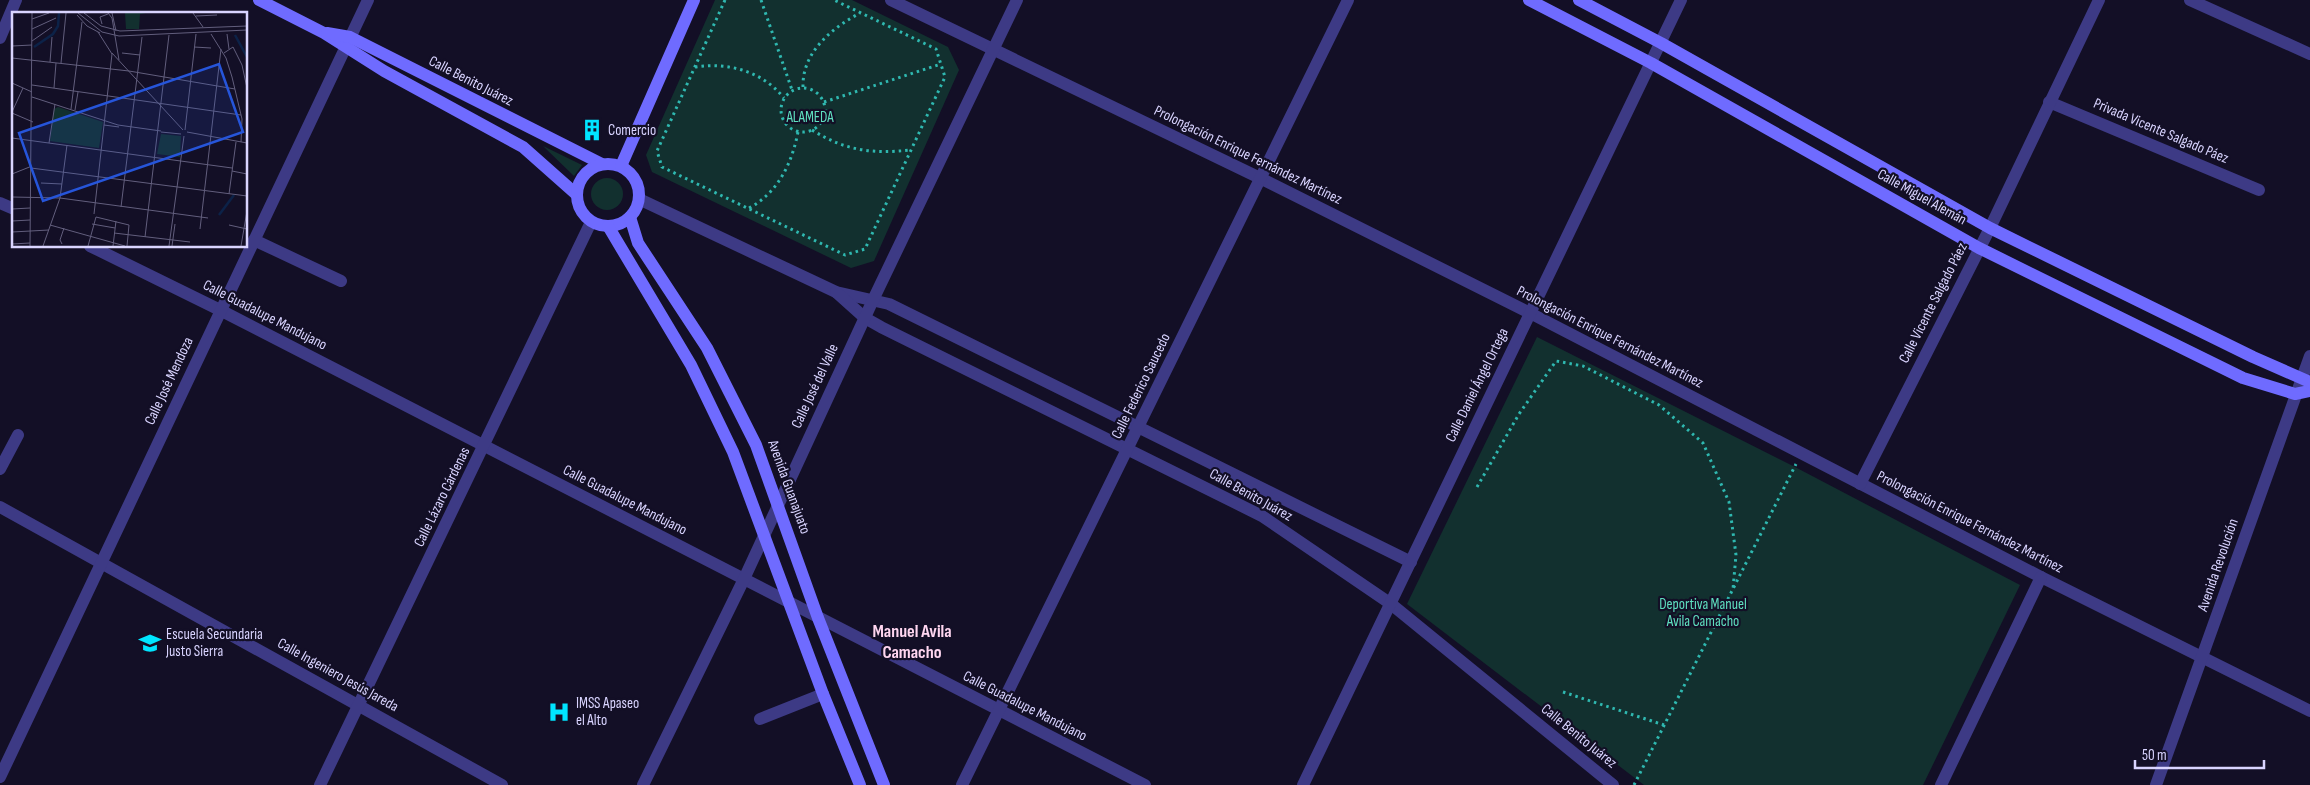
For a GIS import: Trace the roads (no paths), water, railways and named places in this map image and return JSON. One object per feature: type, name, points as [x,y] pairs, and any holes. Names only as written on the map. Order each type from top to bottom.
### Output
[{"type":"street","points":[[0,38],[16,0]]},
{"type":"street","name":"Calle Benito Juárez","points":[[259,0],[324,33],[602,164]]},
{"type":"street","name":"Calle José Mendoza","points":[[0,777],[368,0]]},
{"type":"street","points":[[621,166],[694,0]]},
{"type":"street","name":"Prolongación Enrique Fernández Martínez","points":[[891,0],[1260,178],[1530,313],[2041,577],[2310,711]]},
{"type":"street","name":"Calle José del Valle","points":[[643,785],[744,579],[873,300],[1017,0]]},
{"type":"street","name":"Calle Federico Saucedo","points":[[962,785],[1348,0]]},
{"type":"street","name":"Calle Miguel Alemán","points":[[1529,0],[1651,63],[1979,248],[2243,378],[2295,394],[2310,391]]},
{"type":"street","name":"Calle Miguel Alemán","points":[[1579,0],[1661,43],[1990,228],[2305,381]]},
{"type":"street","name":"Calle Daniel Ángel Ortega","points":[[1303,785],[1681,0]]},
{"type":"street","name":"Calle Vicente Salgado Páez","points":[[1860,484],[1990,228],[2099,0]]},
{"type":"street","points":[[2190,0],[2310,54]]},
{"type":"street","name":"Calle Benito Juárez","points":[[348,43],[523,147],[576,194]]},
{"type":"street","name":"Privada Vicente Salgado Páez","points":[[2049,102],[2259,190]]},
{"type":"street","points":[[523,147],[531,129]]},
{"type":"street","points":[[602,164],[621,166],[636,180],[639,199],[630,217],[620,224],[608,226],[591,222],[580,210],[576,194],[578,184],[584,174],[592,168],[602,164]]},
{"type":"street","name":"Calle Benito Juárez","points":[[639,199],[836,292],[890,304],[1411,562]]},
{"type":"street","points":[[0,203],[12,208]]},
{"type":"street","name":"Avenida Guanajuato","points":[[630,217],[638,243],[706,348],[756,444],[818,618],[884,785]]},
{"type":"street","name":"Calle Lázaro Cárdenas","points":[[320,785],[485,446],[591,222]]},
{"type":"street","points":[[608,226],[691,364],[733,452],[788,603],[860,785]]},
{"type":"street","points":[[254,240],[341,282]]},
{"type":"street","name":"Calle Guadalupe Mandujano","points":[[94,248],[220,310],[1145,785]]},
{"type":"street","name":"Calle Benito Juárez","points":[[836,292],[865,318],[1262,516],[1391,604],[1613,785]]},
{"type":"street","name":"Avenida Revolución","points":[[2156,785],[2295,394],[2305,381],[2310,356]]},
{"type":"street","points":[[0,469],[18,435]]},
{"type":"street","name":"Calle Ingeniero Jesús Jareda","points":[[0,507],[502,785]]},
{"type":"street","points":[[1941,785],[2041,577]]},
{"type":"street","points":[[760,719],[823,694]]},
{"type":"place","name":"Comercio","points":[[592,130]]},
{"type":"place","name":"Escuela Secundaria Justo Sierra","points":[[150,643]]},
{"type":"place","name":"IMSS Apaseo el Alto","points":[[559,712]]},
{"type":"district","name":"Manuel Avila Camacho","points":[[912,641]]},
{"type":"park label","name":"ALAMEDA","points":[[810,117]]},
{"type":"park label","name":"Deportiva Manuel Avila Camacho","points":[[1703,612]]}]
